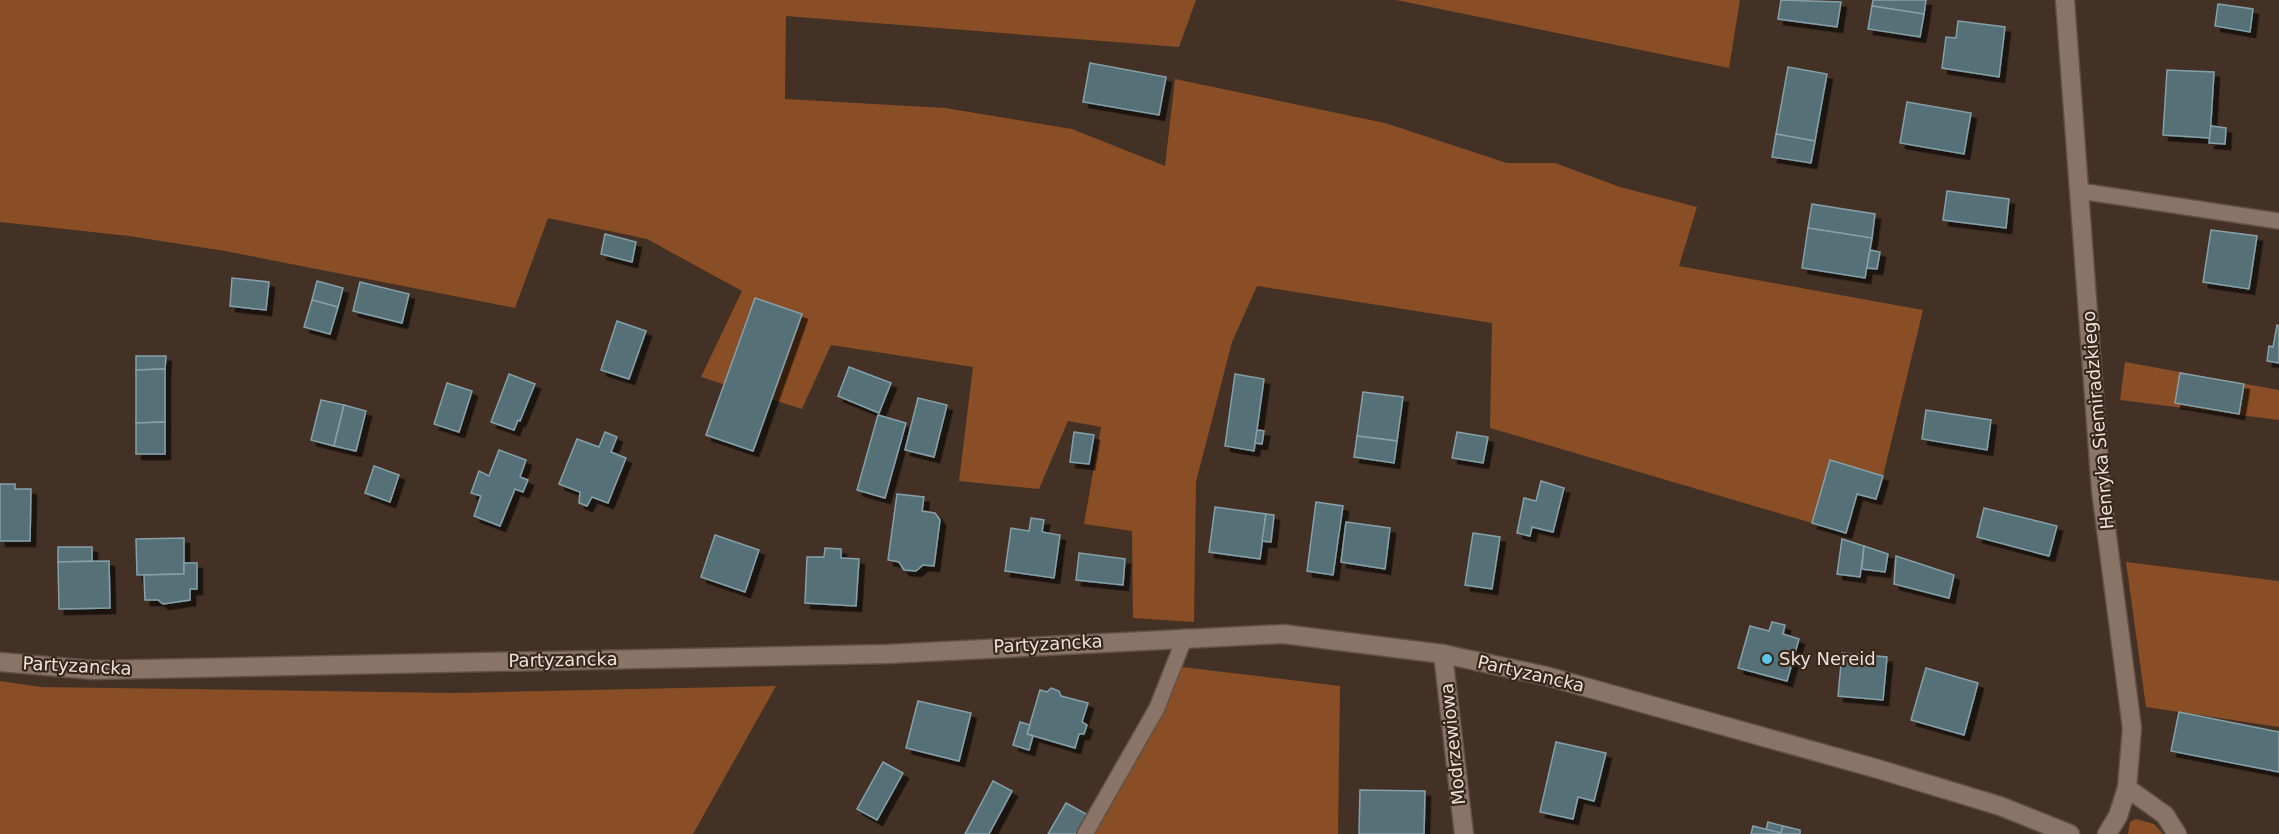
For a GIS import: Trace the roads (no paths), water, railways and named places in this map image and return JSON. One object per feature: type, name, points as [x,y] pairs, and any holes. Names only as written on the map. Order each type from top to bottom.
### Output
[{"type":"street","name":"Henryka Siemiradzkiego","points":[[2065,0],[2101,490],[2132,729],[2127,788],[2118,816],[2107,834]]},
{"type":"street","name":"Partyzancka","points":[[0,662],[93,670],[864,654],[1283,634],[1443,654],[1546,676],[1878,769],[2000,806],[2070,834]]},
{"type":"street","name":"Modrzewiowa","points":[[1443,654],[1464,834]]},
{"type":"street","points":[[2127,788],[2165,815],[2177,834]]},
{"type":"lane","points":[[2080,191],[2279,221]]},
{"type":"lane","points":[[1085,834],[1156,708],[1185,637]]},
{"type":"place","name":"Sky Nereid","points":[[1767,659]]}]
